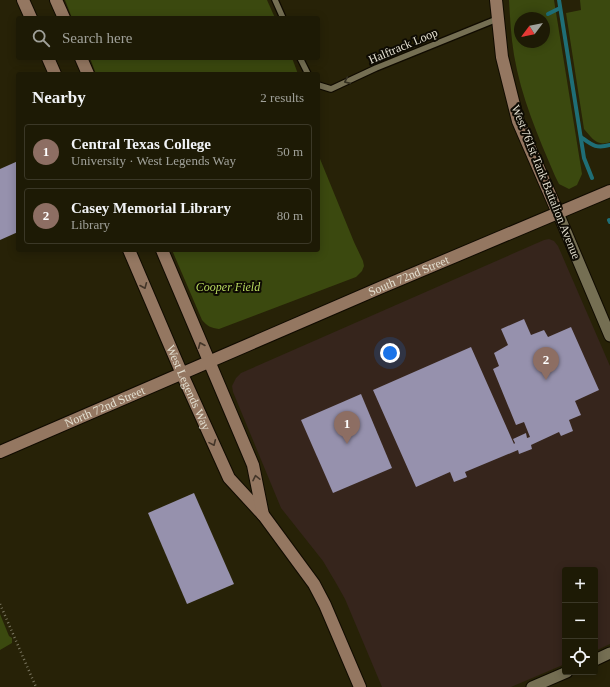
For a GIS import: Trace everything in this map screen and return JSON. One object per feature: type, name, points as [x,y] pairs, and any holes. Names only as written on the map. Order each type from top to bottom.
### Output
[{"type":"street","points":[[23,0],[30,16]]},
{"type":"street","points":[[56,0],[63,16]]},
{"type":"street","name":"West 761st Tank Battalion Avenue","points":[[496,0],[502,57],[518,121],[610,336]]},
{"type":"street","points":[[49,60],[54,72]]},
{"type":"street","points":[[82,60],[87,72]]},
{"type":"street","name":"South 72nd Street","points":[[209,363],[382,287],[610,191]]},
{"type":"street","name":"West Legends Way","points":[[130,252],[182,374],[229,478],[264,516],[314,584],[325,605],[360,687]]},
{"type":"street","name":"West Legends Way","points":[[163,252],[253,465],[264,516]]},
{"type":"street","name":"North 72nd Street","points":[[0,452],[209,363]]},
{"type":"street","points":[[598,659],[610,653]]},
{"type":"street","points":[[532,687],[562,674]]},
{"type":"lane","points":[[275,0],[282,16]]},
{"type":"lane","name":"Halftrack Loop","points":[[320,86],[331,89],[376,68],[497,19]]},
{"type":"lane","points":[[301,60],[307,72]]},
{"type":"path","points":[[0,604],[36,687]]},
{"type":"shaded area","points":[[549,239],[554,241],[558,246],[610,366],[610,644],[598,650],[598,567],[562,567],[562,665],[511,687],[382,687],[345,599],[336,583],[323,561],[281,508],[233,392],[232,386],[236,378],[241,373]]},
{"type":"green space","points":[[65,0],[267,0],[274,16],[71,16]]},
{"type":"green space","points":[[509,0],[554,0],[582,174],[577,185],[569,189],[559,184],[536,131],[517,71],[511,34]]},
{"type":"green space","points":[[580,0],[610,0],[610,142],[605,143],[595,141],[584,129],[566,13],[581,10]]},
{"type":"green space","points":[[91,60],[293,60],[297,72],[95,72]]},
{"type":"green space","name":"Cooper Field","points":[[320,159],[363,261],[364,266],[362,271],[356,277],[219,329],[207,325],[202,320],[173,252],[320,252]]},
{"type":"green space","points":[[0,614],[9,636],[12,638],[12,643],[0,650]]},
{"type":"building","points":[[16,162],[16,233],[0,240],[0,169]]},
{"type":"building","points":[[524,319],[531,335],[544,330],[548,337],[571,327],[599,390],[575,401],[581,415],[569,420],[573,431],[561,436],[559,432],[531,445],[532,449],[519,454],[518,450],[465,472],[467,477],[454,482],[450,472],[416,487],[373,390],[471,347],[514,444],[513,439],[526,433],[527,438],[530,437],[524,422],[516,425],[493,369],[499,366],[494,353],[508,345],[501,329]]},
{"type":"building","points":[[361,394],[392,468],[333,493],[301,420]]},
{"type":"building","points":[[194,493],[234,584],[187,604],[148,513]]},
{"type":"waterway","points":[[559,0],[584,158],[592,178]]},
{"type":"waterway","points":[[550,13],[560,8]]},
{"type":"waterway","points":[[581,137],[594,146],[601,147],[610,145]]},
{"type":"place","name":"Casey Memorial Library","points":[[546,380]]},
{"type":"place","name":"Central Texas College","points":[[347,444]]}]
